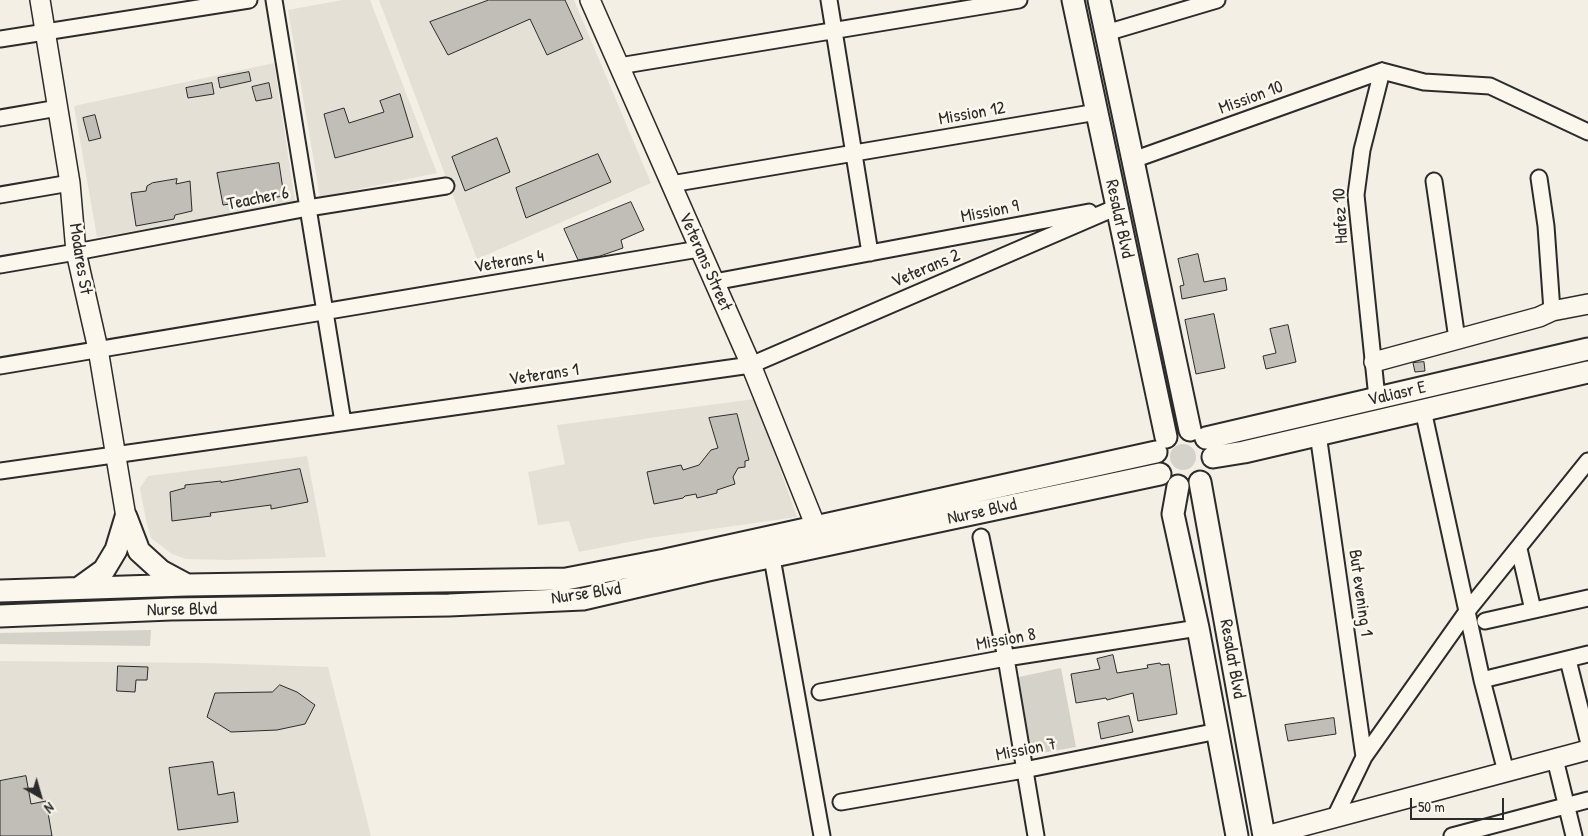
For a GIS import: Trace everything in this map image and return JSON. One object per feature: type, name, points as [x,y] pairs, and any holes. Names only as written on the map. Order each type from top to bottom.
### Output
[{"type":"main road","name":"Resalat Blvd","points":[[1073,0],[1117,207],[1161,445]]},
{"type":"main road","name":"Resalat Blvd","points":[[1099,0],[1133,160],[1203,442]]},
{"type":"main road","name":"Valiasr E","points":[[1203,442],[1377,398],[1588,349]]},
{"type":"main road","name":"Valiasr E","points":[[1203,442],[1244,452],[1588,372]]},
{"type":"main road","points":[[1179,430],[1203,442],[1208,474],[1200,482],[1190,487],[1178,486],[1168,482],[1160,474],[1156,463],[1161,445],[1179,430]]},
{"type":"main road","name":"Nurse Blvd","points":[[0,616],[171,609],[449,605],[583,599],[816,527],[1161,445]]},
{"type":"main road","name":"Nurse Blvd","points":[[0,591],[187,585],[566,580],[710,560],[772,558],[1160,474]]},
{"type":"main road","name":"Resalat Blvd","points":[[1200,482],[1265,836]]},
{"type":"main road","name":"Resalat Blvd","points":[[1178,486],[1173,514],[1198,628],[1237,836]]},
{"type":"main road","points":[[126,517],[139,551],[161,570],[187,585]]},
{"type":"main road","points":[[79,588],[104,570],[116,550],[126,517]]},
{"type":"street","name":"Modares St","points":[[40,0],[70,183],[76,252],[98,349],[126,517]]},
{"type":"street","points":[[0,39],[249,0]]},
{"type":"street","points":[[274,0],[343,422]]},
{"type":"street","name":"Veterans Street","points":[[590,0],[751,365],[816,527]]},
{"type":"street","points":[[829,0],[870,253]]},
{"type":"street","points":[[619,66],[1020,0]]},
{"type":"street","points":[[1106,32],[1217,0]]},
{"type":"street","points":[[1382,71],[1424,82],[1490,86],[1588,132]]},
{"type":"street","name":"Mission 10","points":[[1133,160],[1382,71]]},
{"type":"street","name":"Hafez 10","points":[[1377,398],[1356,194],[1362,150],[1382,71]]},
{"type":"street","points":[[0,118],[58,108]]},
{"type":"street","name":"Mission 12","points":[[671,184],[1097,112]]},
{"type":"street","points":[[1539,178],[1546,226],[1552,311]]},
{"type":"street","points":[[1434,181],[1458,339]]},
{"type":"street","points":[[0,195],[70,183]]},
{"type":"street","name":"Teacher 6","points":[[0,265],[308,208],[446,186]]},
{"type":"street","name":"Mission 9","points":[[714,282],[1117,207]]},
{"type":"street","name":"Veterans 2","points":[[751,365],[1117,207]]},
{"type":"street","name":"Veterans 4","points":[[0,366],[699,249]]},
{"type":"street","points":[[1374,362],[1539,317],[1552,311],[1588,304]]},
{"type":"street","name":"Veterans 1","points":[[0,471],[751,365]]},
{"type":"street","points":[[1423,410],[1482,680],[1506,772]]},
{"type":"street","name":"But evening 1","points":[[1318,434],[1364,757]]},
{"type":"street","points":[[1335,817],[1364,757],[1468,610],[1588,461]]},
{"type":"street","points":[[981,537],[1006,658],[1036,836]]},
{"type":"street","points":[[1519,548],[1533,610]]},
{"type":"street","points":[[772,558],[822,836]]},
{"type":"street","points":[[1485,621],[1588,598]]},
{"type":"street","name":"Mission 8","points":[[820,692],[1006,658],[1198,628]]},
{"type":"street","points":[[1482,680],[1588,654]]},
{"type":"street","points":[[1568,660],[1588,740]]},
{"type":"street","name":"Mission 7","points":[[841,802],[1024,770],[1218,731]]},
{"type":"street","points":[[1265,836],[1588,750]]},
{"type":"street","points":[[1555,758],[1574,836]]},
{"type":"street","points":[[1452,836],[1588,800]]},
{"type":"shaded area","points":[[342,0],[370,0],[437,173],[320,197],[288,10]]},
{"type":"shaded area","points":[[379,0],[574,0],[651,183],[477,259]]},
{"type":"shaded area","points":[[274,63],[295,201],[197,221],[97,237],[74,106]]},
{"type":"shaded area","points":[[755,399],[797,517],[649,538],[579,552],[569,521],[538,525],[528,472],[565,464],[557,425]]},
{"type":"shaded area","points":[[1183,444],[1192,448],[1196,457],[1192,466],[1183,470],[1174,466],[1170,457],[1174,448]]},
{"type":"shaded area","points":[[307,456],[326,557],[227,560],[186,559],[172,554],[151,538],[140,488],[148,476]]},
{"type":"shaded area","points":[[151,630],[150,646],[0,644],[0,633]]},
{"type":"shaded area","points":[[0,661],[206,663],[328,667],[371,836],[0,836]]},
{"type":"shaded area","points":[[1061,668],[1076,747],[1030,755],[1014,678]]},
{"type":"building","points":[[489,0],[565,0],[583,39],[547,55],[530,19],[448,55],[430,22]]},
{"type":"building","points":[[249,72],[251,81],[220,88],[218,78]]},
{"type":"building","points":[[212,83],[214,94],[188,98],[186,88]]},
{"type":"building","points":[[269,83],[272,98],[256,101],[252,87]]},
{"type":"building","points":[[400,94],[413,137],[335,158],[324,114],[344,108],[349,123],[384,112],[380,101]]},
{"type":"building","points":[[95,115],[101,138],[89,141],[83,118]]},
{"type":"building","points":[[497,138],[510,172],[465,191],[452,157]]},
{"type":"building","points":[[598,154],[611,182],[526,218],[516,188]]},
{"type":"building","points":[[279,163],[284,196],[223,205],[217,173]]},
{"type":"building","points":[[177,179],[176,184],[190,181],[192,211],[175,215],[174,219],[136,226],[131,193],[146,191],[147,186],[152,183]]},
{"type":"building","points":[[631,202],[644,230],[621,240],[623,248],[600,256],[578,260],[564,229]]},
{"type":"building","points":[[1198,254],[1204,282],[1225,278],[1227,290],[1182,299],[1180,286],[1184,285],[1178,259]]},
{"type":"building","points":[[1214,314],[1225,368],[1196,374],[1185,320]]},
{"type":"building","points":[[1288,325],[1296,362],[1266,369],[1263,356],[1276,353],[1270,329]]},
{"type":"building","points":[[1424,362],[1425,371],[1415,372],[1413,363]]},
{"type":"building","points":[[737,414],[749,460],[745,461],[745,467],[738,468],[733,477],[735,484],[717,490],[717,493],[697,498],[696,494],[654,504],[647,472],[681,465],[683,470],[699,465],[711,450],[718,448],[709,418]]},
{"type":"building","points":[[300,469],[308,502],[271,509],[271,505],[210,513],[211,516],[172,521],[170,492],[185,488],[185,485],[221,482]]},
{"type":"building","points":[[1113,655],[1117,673],[1148,668],[1147,665],[1169,664],[1177,714],[1138,721],[1133,693],[1107,700],[1106,698],[1076,703],[1071,674],[1100,669],[1097,659]]},
{"type":"building","points":[[118,666],[148,667],[147,680],[136,680],[135,692],[117,691]]},
{"type":"building","points":[[280,685],[297,692],[315,705],[305,724],[277,730],[231,732],[207,717],[215,693],[272,692]]},
{"type":"building","points":[[1129,716],[1133,732],[1101,739],[1098,723]]},
{"type":"building","points":[[1334,718],[1336,734],[1288,741],[1285,725]]},
{"type":"building","points":[[213,762],[218,795],[234,792],[238,822],[178,830],[169,768]]},
{"type":"building","points":[[26,776],[31,804],[46,801],[52,836],[0,836],[0,781]]}]
